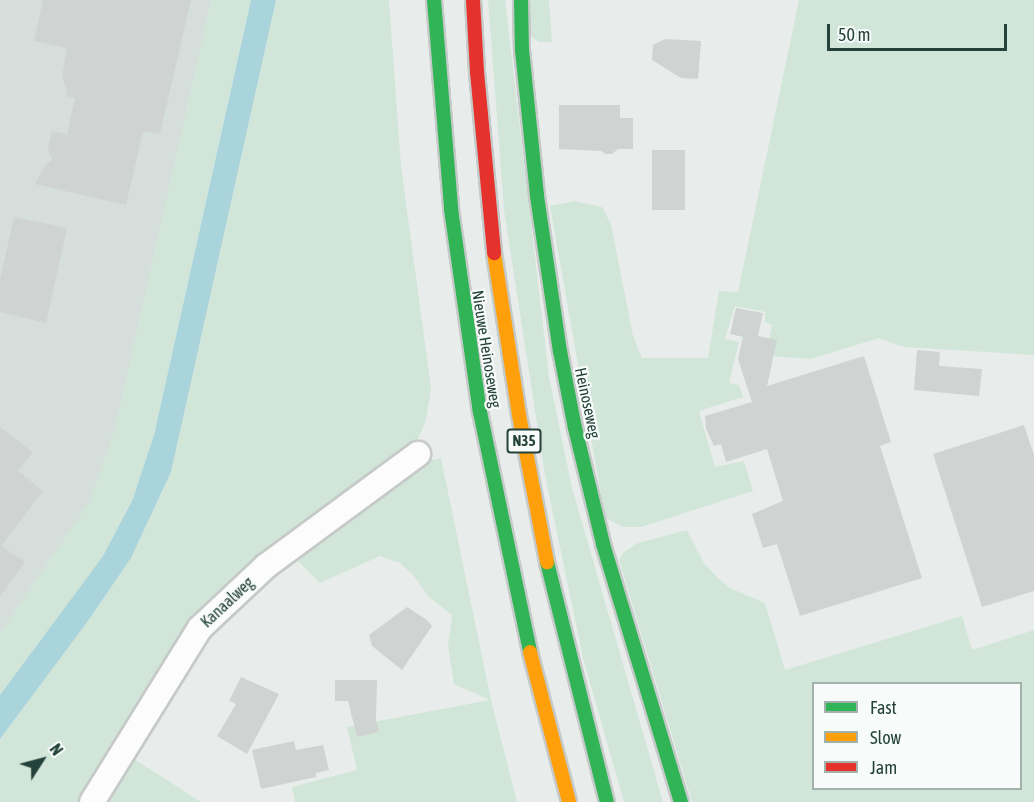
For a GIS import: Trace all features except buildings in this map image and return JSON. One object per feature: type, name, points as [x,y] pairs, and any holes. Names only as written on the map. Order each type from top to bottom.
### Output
[{"type":"main road","name":"Nieuwe Heinoseweg","points":[[434,0],[451,209],[480,412],[524,631],[570,802]]},
{"type":"main road","name":"Nieuwe Heinoseweg","points":[[473,0],[477,72],[493,243],[519,416],[553,594],[608,802]]},
{"type":"main road","name":"Heinoseweg","points":[[521,0],[522,50],[537,196],[567,384],[603,544],[681,802]]},
{"type":"street","name":"Kanaalweg","points":[[92,802],[200,628],[266,566],[418,454]]},
{"type":"shaded area","points":[[0,0],[227,0],[112,482],[0,656]]},
{"type":"green space","points":[[211,0],[251,0],[154,435],[133,499],[103,556],[0,695],[0,633],[90,501],[115,429]]},
{"type":"green space","points":[[276,0],[389,0],[401,166],[431,388],[426,420],[417,441],[407,450],[266,556],[83,802],[0,802],[0,739],[88,621],[131,558],[171,472]]},
{"type":"green space","points":[[488,0],[505,0],[549,377],[572,488],[663,802],[624,802],[583,658],[545,475],[504,210]]},
{"type":"green space","points":[[528,0],[549,0],[552,42],[539,42],[530,36]]},
{"type":"green space","points":[[799,0],[1034,0],[1034,355],[904,347],[879,338],[811,359],[766,356],[772,325],[765,322],[765,312],[735,306],[725,339],[739,342],[729,383],[739,385],[743,397],[699,411],[715,467],[744,461],[753,491],[641,527],[622,527],[605,517],[550,206],[574,201],[602,207],[611,224],[633,336],[642,358],[708,358],[719,291],[738,292]]},
{"type":"green space","points":[[441,458],[491,700],[517,802],[295,802],[292,787],[357,770],[347,727],[490,700],[454,684],[448,646],[452,615],[428,596],[413,575],[400,563],[380,556],[320,583],[295,558],[418,463]]},
{"type":"green space","points":[[687,530],[704,563],[717,577],[730,588],[765,603],[785,670],[962,616],[972,650],[1034,630],[1034,802],[692,802],[619,560],[624,552],[638,543]]},
{"type":"green space","points":[[128,755],[201,802],[98,802]]},
{"type":"water","points":[[251,0],[276,0],[171,472],[131,558],[88,621],[0,739],[0,695],[103,556],[133,499],[154,435]]},
{"type":"traffic: fast","points":[[434,0],[451,209],[480,412],[530,652]]},
{"type":"traffic: fast","points":[[521,0],[522,50],[537,196],[560,351],[575,428],[603,544],[681,802]]},
{"type":"traffic: fast","points":[[547,562],[607,802]]},
{"type":"traffic: slow","points":[[494,253],[519,415],[547,562]]},
{"type":"traffic: slow","points":[[530,652],[569,802]]},
{"type":"traffic: jam","points":[[473,0],[477,72],[494,253]]}]
